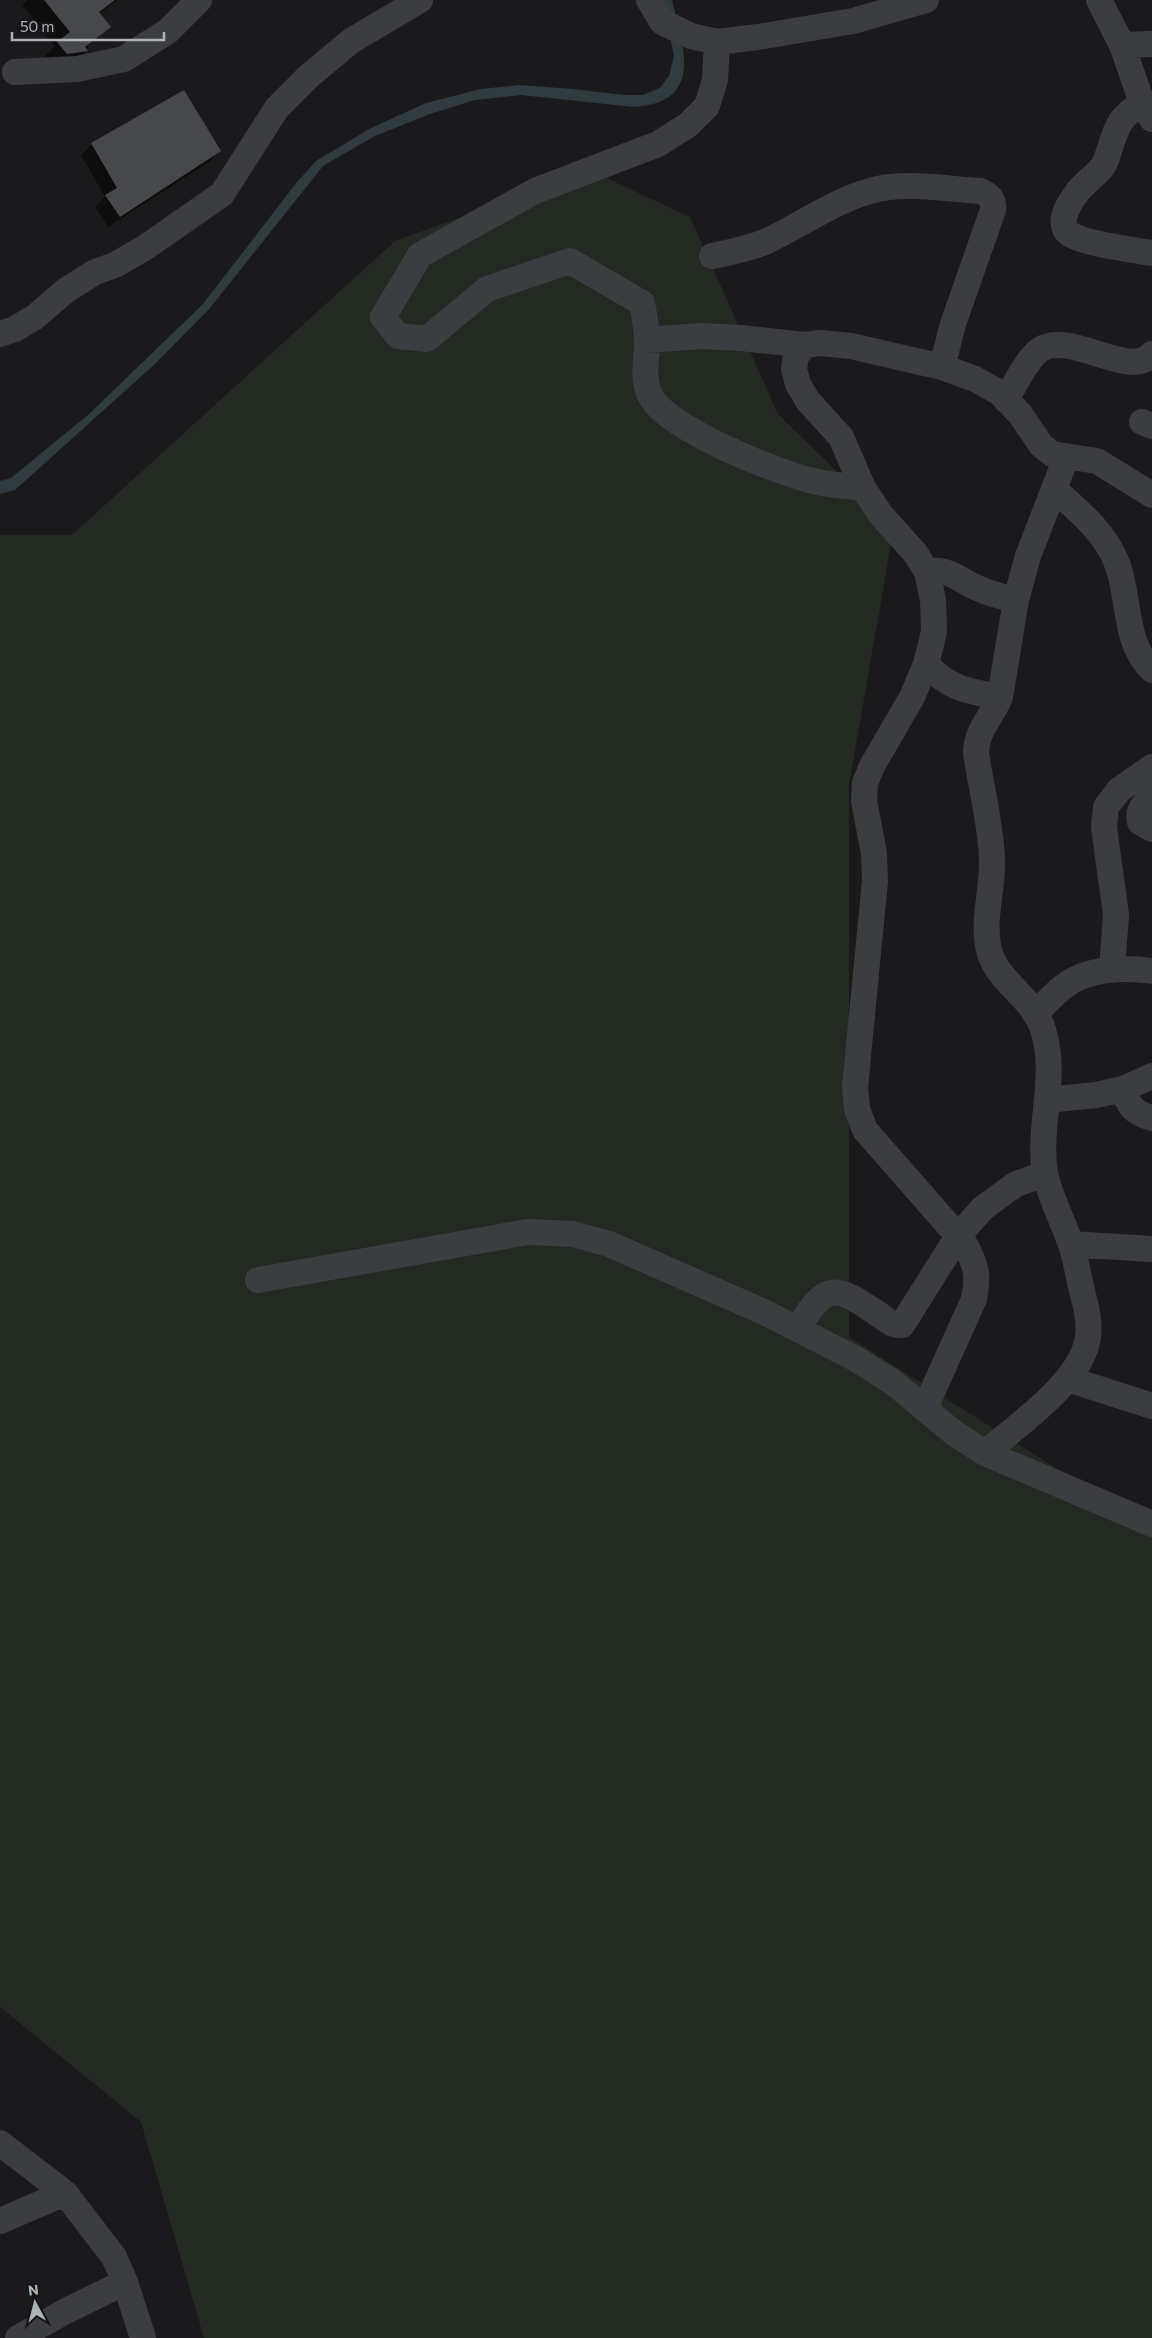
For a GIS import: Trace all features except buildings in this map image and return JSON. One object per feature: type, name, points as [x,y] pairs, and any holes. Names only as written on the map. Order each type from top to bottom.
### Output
[{"type":"street","points":[[15,72],[77,69],[124,59],[168,31],[199,0]]},
{"type":"street","points":[[0,334],[15,329],[35,317],[65,291],[95,272],[115,265],[146,247],[222,194],[277,108],[296,89],[351,41],[420,0]]},
{"type":"street","points":[[656,11],[691,36],[717,42],[853,21],[926,0]]},
{"type":"street","points":[[1099,0],[1122,45],[1147,111],[1126,113],[1116,128],[1104,166],[1086,181],[1076,194],[1064,216],[1064,227],[1068,233],[1081,239],[1152,253]]},
{"type":"street","points":[[717,42],[714,80],[707,106],[688,125],[658,144],[535,191],[420,255],[383,317],[398,336],[427,339],[487,289],[570,261],[642,303],[647,340],[644,375],[649,396],[662,410],[692,431],[736,453],[782,472],[818,482],[862,488]]},
{"type":"street","points":[[1122,45],[1152,44]]},
{"type":"street","points":[[712,256],[742,250],[766,241],[841,202],[871,190],[902,186],[981,191],[989,195],[993,203],[993,210],[956,316],[942,367]]},
{"type":"street","points":[[647,340],[701,336],[805,345],[820,343],[851,346],[942,367],[975,379],[1000,394],[1020,414],[1041,445],[1052,454],[1066,458],[1083,458],[1097,461],[1152,495]]},
{"type":"street","points":[[1006,400],[1032,358],[1040,349],[1054,344],[1069,344],[1121,361],[1136,361],[1152,354]]},
{"type":"street","points":[[805,345],[796,356],[794,368],[798,384],[808,401],[841,438],[862,488],[881,515],[916,554],[927,572],[933,600],[934,632],[926,664],[912,697],[872,766],[865,783],[864,801],[874,853],[875,881],[855,1087],[857,1109],[865,1130],[958,1236],[974,1262],[977,1282],[974,1299],[925,1408]]},
{"type":"street","points":[[985,1453],[1068,1379],[1081,1360],[1088,1337],[1088,1314],[1071,1244],[1052,1199],[1046,1174],[1042,1142],[1050,1074],[1048,1048],[1040,1022],[1028,1002],[1004,978],[992,961],[988,945],[987,927],[992,860],[988,822],[976,753],[976,741],[983,725],[994,712],[1000,697],[1016,600],[1028,556],[1066,458]]},
{"type":"street","points":[[1054,489],[1086,518],[1104,540],[1118,565],[1133,642],[1142,660],[1152,670]]},
{"type":"street","points":[[927,572],[935,570],[945,572],[973,586],[1016,600]]},
{"type":"street","points":[[926,664],[937,676],[951,686],[1000,697]]},
{"type":"street","points":[[1112,969],[1116,915],[1104,827],[1106,807],[1119,790],[1152,767]]},
{"type":"street","points":[[1152,796],[1138,814],[1140,822],[1152,829]]},
{"type":"street","points":[[1035,1014],[1064,986],[1087,975],[1112,969],[1152,971]]},
{"type":"street","points":[[1048,1100],[1096,1096],[1123,1090],[1152,1076]]},
{"type":"street","points":[[1123,1090],[1128,1104],[1138,1114],[1152,1118]]},
{"type":"street","points":[[798,1329],[817,1300],[826,1294],[838,1293],[849,1294],[893,1325],[902,1325],[958,1236],[983,1208],[998,1195],[1016,1184],[1046,1174]]},
{"type":"street","points":[[258,1280],[518,1234],[573,1234],[609,1244],[798,1329],[856,1359],[894,1382],[954,1433],[985,1453],[1152,1524]]},
{"type":"street","points":[[1071,1244],[1152,1248]]},
{"type":"street","points":[[1068,1379],[1152,1406]]},
{"type":"street","points":[[0,2143],[65,2193],[114,2257],[125,2282],[143,2338]]},
{"type":"street","points":[[0,2221],[65,2193]]},
{"type":"street","points":[[18,2338],[64,2312],[125,2282]]},
{"type":"shaded area","points":[[662,0],[672,0],[684,53],[684,69],[680,83],[671,95],[656,103],[634,107],[521,95],[475,100],[430,114],[375,136],[323,166],[210,308],[156,363],[15,490],[0,494],[0,481],[11,478],[89,414],[203,304],[297,182],[316,161],[371,128],[426,103],[481,89],[519,85],[624,95],[643,95],[660,88],[669,76],[674,56]]},
{"type":"shaded area","points":[[600,175],[690,217],[778,414],[894,527],[849,785],[849,1337],[1152,1529],[1152,2338],[204,2338],[141,2122],[0,2007],[0,535],[72,535],[395,241],[530,192]]}]
